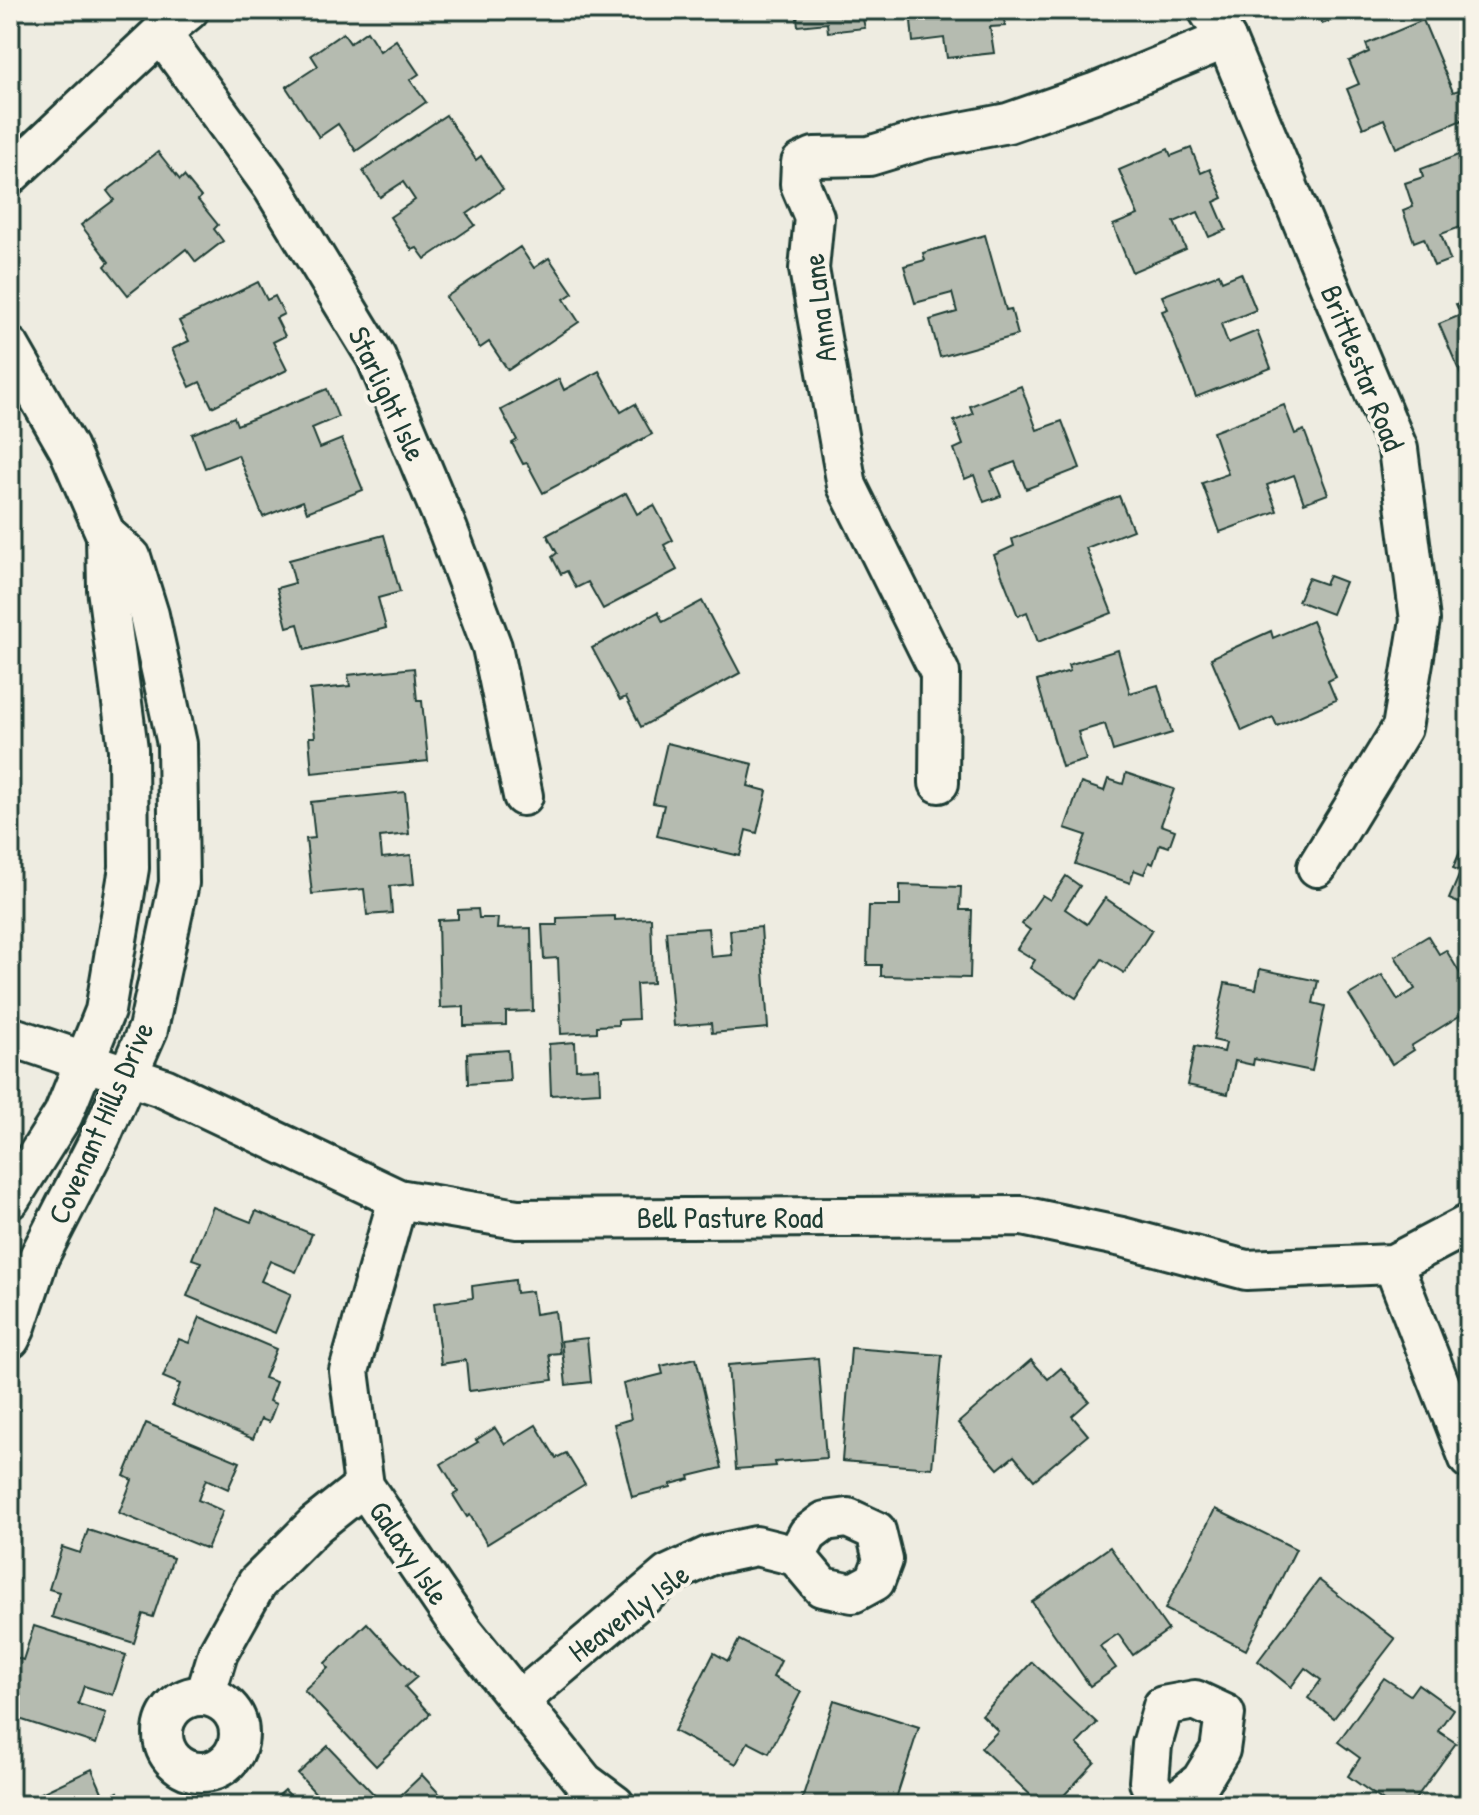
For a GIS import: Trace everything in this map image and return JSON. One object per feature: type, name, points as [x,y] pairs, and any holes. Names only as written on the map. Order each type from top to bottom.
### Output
[{"type":"street","points":[[10,175],[175,21]]},
{"type":"street","name":"Starlight Isle","points":[[175,21],[376,357],[448,530],[492,647],[523,796]]},
{"type":"street","name":"Anna Lane","points":[[939,783],[940,673],[847,486],[809,269],[814,217],[800,184],[801,163],[814,157],[869,156],[925,139],[1008,123],[1094,93],[1217,25]]},
{"type":"street","name":"Brittlestar Road","points":[[1217,25],[1398,449],[1420,620],[1402,728],[1317,867]]},
{"type":"street","name":"Covenant Hills Drive","points":[[10,347],[68,448],[106,535],[107,589],[128,749],[129,868],[105,1011],[63,1115],[10,1199]]},
{"type":"street","name":"Covenant Hills Drive","points":[[10,1339],[39,1257],[101,1136],[148,1029],[179,883],[177,744],[149,615],[131,557],[106,535]]},
{"type":"street","name":"Bell Pasture Road","points":[[10,1036],[164,1088],[398,1199],[517,1219],[1022,1216],[1122,1237],[1246,1270],[1393,1264],[1469,1224]]},
{"type":"street","name":"Galaxy Isle","points":[[398,1199],[349,1371],[364,1486],[462,1630],[584,1782],[615,1805]]},
{"type":"street","points":[[1393,1264],[1469,1459]]},
{"type":"street","points":[[205,1696],[218,1653],[257,1583],[315,1525],[364,1486]]},
{"type":"street","name":"Heavenly Isle","points":[[519,1701],[668,1575],[709,1556],[756,1546],[796,1556]]},
{"type":"street","points":[[1163,1805],[1149,1782],[1152,1745],[1163,1706],[1195,1700],[1225,1714],[1220,1750],[1201,1781],[1171,1805]]},
{"type":"building","points":[[796,10],[885,10],[886,16],[863,19],[865,28],[828,32],[827,23],[798,26]]},
{"type":"building","points":[[910,10],[1003,10],[1005,26],[990,27],[994,53],[947,58],[944,38],[913,42]]},
{"type":"building","points":[[1316,10],[1344,10],[1346,15],[1322,24]]},
{"type":"building","points":[[1423,20],[1453,92],[1459,90],[1469,117],[1396,148],[1384,119],[1363,128],[1347,89],[1359,84],[1349,61],[1369,52],[1366,44]]},
{"type":"building","points":[[367,31],[380,51],[396,40],[419,74],[410,80],[426,102],[356,151],[338,124],[319,137],[286,87],[318,66],[311,55],[343,33],[350,43]]},
{"type":"building","points":[[446,115],[476,160],[481,156],[503,189],[467,214],[475,225],[425,259],[417,248],[412,250],[390,217],[415,200],[403,182],[380,197],[363,171]]},
{"type":"building","points":[[1191,148],[1201,173],[1210,169],[1223,198],[1214,202],[1226,230],[1209,237],[1198,212],[1174,222],[1186,249],[1132,272],[1113,225],[1138,215],[1119,170],[1168,149],[1171,156]]},
{"type":"building","points":[[1469,151],[1469,235],[1466,225],[1441,234],[1450,260],[1434,266],[1424,238],[1414,242],[1403,211],[1413,207],[1405,183],[1423,177],[1421,169]]},
{"type":"building","points":[[158,152],[180,180],[184,176],[201,197],[198,200],[218,225],[214,229],[223,241],[196,262],[186,249],[128,295],[105,266],[109,262],[81,225],[114,200],[107,191]]},
{"type":"building","points":[[985,235],[1006,310],[1011,309],[1018,335],[940,357],[930,320],[957,312],[952,293],[915,303],[904,266],[925,260],[923,253]]},
{"type":"building","points":[[520,247],[534,268],[549,258],[573,293],[564,299],[579,322],[508,370],[489,342],[480,348],[446,297]]},
{"type":"building","points":[[1241,273],[1256,310],[1221,324],[1228,343],[1257,331],[1271,368],[1196,397],[1162,311],[1168,309],[1162,296],[1219,274],[1222,281]]},
{"type":"building","points":[[258,282],[267,300],[275,296],[284,314],[276,318],[285,336],[273,342],[287,370],[212,407],[200,382],[190,387],[172,349],[189,341],[179,321]]},
{"type":"building","points":[[1469,299],[1469,377],[1463,380],[1439,324],[1461,315],[1456,304]]},
{"type":"building","points":[[599,371],[621,412],[635,404],[652,434],[543,493],[512,443],[517,440],[501,410],[559,379],[564,390]]},
{"type":"building","points":[[1021,386],[1037,430],[1062,421],[1080,468],[1026,489],[1015,462],[991,471],[1001,496],[984,502],[974,475],[965,479],[954,449],[963,445],[954,421],[973,414],[970,406]]},
{"type":"building","points":[[327,389],[338,417],[312,428],[320,448],[342,439],[363,490],[307,512],[303,501],[263,517],[238,455],[205,468],[192,434],[234,417],[237,425]]},
{"type":"building","points":[[1284,405],[1295,434],[1304,430],[1328,494],[1304,503],[1294,475],[1267,485],[1277,511],[1220,532],[1202,483],[1228,474],[1213,432]]},
{"type":"building","points":[[626,493],[637,514],[654,505],[673,540],[664,545],[677,570],[603,609],[588,582],[576,588],[567,571],[561,574],[552,557],[557,553],[547,535]]},
{"type":"building","points":[[1119,496],[1133,530],[1086,548],[1112,613],[1038,642],[1027,612],[1018,616],[994,555],[1014,546],[1012,539]]},
{"type":"building","points":[[384,535],[400,592],[378,598],[386,628],[305,650],[298,624],[287,627],[277,588],[295,583],[289,560]]},
{"type":"building","points":[[1329,576],[1345,582],[1332,614],[1298,601],[1308,578],[1325,584]]},
{"type":"building","points":[[702,601],[740,673],[641,727],[626,697],[620,700],[592,648],[658,612],[663,622]]},
{"type":"building","points":[[1312,621],[1336,677],[1328,681],[1336,700],[1277,726],[1273,717],[1242,731],[1211,658],[1271,631],[1273,638]]},
{"type":"building","points":[[1118,650],[1130,693],[1158,685],[1172,733],[1113,751],[1105,724],[1078,732],[1086,760],[1062,767],[1037,681],[1070,671],[1068,665]]},
{"type":"building","points":[[414,668],[417,701],[422,701],[428,761],[312,773],[309,737],[315,737],[310,690],[350,686],[348,675]]},
{"type":"building","points":[[667,743],[753,764],[748,786],[767,791],[757,833],[746,830],[740,856],[657,836],[664,805],[653,803]]},
{"type":"building","points":[[1126,773],[1174,789],[1161,825],[1175,830],[1169,847],[1160,844],[1153,864],[1149,862],[1144,874],[1134,870],[1130,883],[1075,864],[1086,835],[1065,828],[1081,783],[1104,791],[1108,779],[1123,784]]},
{"type":"building","points":[[405,792],[409,834],[380,837],[382,858],[411,855],[414,884],[390,886],[392,913],[367,915],[364,889],[312,894],[306,839],[315,838],[311,802]]},
{"type":"building","points":[[1466,838],[1469,840],[1469,897],[1465,906],[1449,899],[1461,871],[1453,868]]},
{"type":"building","points":[[1066,876],[1080,886],[1065,909],[1087,924],[1105,898],[1152,930],[1124,973],[1102,959],[1076,998],[1030,968],[1035,960],[1017,949],[1030,930],[1022,924],[1042,895],[1050,900]]},
{"type":"building","points":[[900,885],[961,887],[960,910],[972,910],[970,978],[881,976],[881,965],[867,965],[869,906],[900,906]]},
{"type":"building","points":[[478,909],[479,918],[498,918],[497,929],[531,928],[533,1011],[506,1012],[506,1025],[464,1026],[464,1007],[440,1008],[438,920],[458,919],[458,910]]},
{"type":"building","points":[[615,916],[615,920],[651,918],[653,983],[636,984],[638,1019],[618,1020],[618,1025],[597,1026],[597,1032],[561,1034],[558,958],[544,959],[542,925],[557,925],[557,918]]},
{"type":"building","points":[[761,927],[768,1028],[712,1033],[711,1023],[674,1026],[666,931],[708,928],[711,957],[732,955],[730,930]]},
{"type":"building","points":[[1428,936],[1439,954],[1446,950],[1469,988],[1469,1010],[1411,1046],[1414,1050],[1392,1064],[1349,995],[1382,975],[1398,1000],[1415,989],[1395,956]]},
{"type":"building","points":[[1260,969],[1318,981],[1313,1003],[1325,1006],[1312,1071],[1254,1059],[1253,1065],[1235,1061],[1228,1094],[1187,1085],[1195,1046],[1224,1052],[1226,1043],[1213,1040],[1225,983],[1256,989]]},
{"type":"building","points":[[575,1042],[576,1069],[599,1068],[600,1092],[551,1095],[549,1044]]},
{"type":"building","points":[[508,1050],[510,1081],[468,1084],[467,1053]]},
{"type":"building","points":[[213,1207],[251,1222],[256,1211],[312,1234],[296,1272],[270,1261],[261,1281],[291,1294],[275,1333],[187,1296],[201,1262],[192,1259]]},
{"type":"building","points":[[515,1280],[516,1293],[532,1291],[535,1314],[555,1311],[560,1353],[549,1354],[553,1380],[469,1391],[466,1360],[441,1364],[434,1303],[473,1298],[472,1286]]},
{"type":"building","points":[[200,1317],[276,1349],[264,1378],[276,1382],[269,1401],[276,1404],[269,1422],[261,1419],[253,1439],[172,1405],[180,1384],[163,1377],[179,1339],[189,1343]]},
{"type":"building","points":[[587,1338],[591,1382],[566,1385],[561,1341]]},
{"type":"building","points":[[851,1348],[942,1355],[932,1468],[842,1461]]},
{"type":"building","points":[[696,1358],[722,1468],[689,1476],[690,1479],[671,1484],[671,1487],[632,1497],[614,1424],[631,1419],[623,1384],[663,1374],[661,1366]]},
{"type":"building","points":[[818,1358],[826,1458],[736,1469],[728,1365]]},
{"type":"building","points":[[1031,1360],[1048,1379],[1061,1368],[1089,1401],[1072,1416],[1088,1435],[1034,1480],[1014,1456],[998,1469],[958,1423]]},
{"type":"building","points":[[146,1423],[240,1462],[228,1489],[206,1479],[198,1500],[223,1511],[207,1549],[119,1513],[132,1480],[124,1476]]},
{"type":"building","points":[[536,1425],[556,1458],[566,1453],[585,1484],[487,1544],[470,1515],[467,1517],[453,1495],[458,1492],[441,1464],[495,1428],[505,1444]]},
{"type":"building","points":[[1215,1509],[1296,1549],[1246,1650],[1165,1609]]},
{"type":"building","points":[[88,1530],[173,1558],[153,1617],[143,1614],[134,1643],[52,1617],[59,1592],[49,1589],[62,1547],[80,1553]]},
{"type":"building","points":[[1110,1547],[1168,1630],[1133,1655],[1118,1634],[1100,1646],[1116,1668],[1090,1686],[1032,1602]]},
{"type":"building","points":[[1319,1580],[1395,1639],[1334,1718],[1308,1698],[1321,1680],[1305,1668],[1291,1687],[1258,1661]]},
{"type":"building","points":[[367,1623],[417,1677],[405,1687],[430,1714],[376,1766],[304,1690],[328,1668],[325,1663]]},
{"type":"building","points":[[34,1626],[126,1655],[113,1695],[84,1686],[78,1704],[106,1713],[96,1744],[10,1716],[10,1670],[14,1657],[23,1660]]},
{"type":"building","points":[[739,1640],[781,1661],[773,1677],[801,1692],[769,1753],[748,1742],[736,1764],[674,1731],[714,1653],[728,1661]]},
{"type":"building","points":[[1032,1662],[1097,1723],[1077,1744],[1095,1762],[1055,1805],[1041,1805],[981,1748],[998,1731],[982,1715]]},
{"type":"building","points":[[1384,1678],[1410,1695],[1418,1684],[1453,1709],[1438,1731],[1456,1743],[1411,1805],[1389,1805],[1348,1776],[1360,1758],[1338,1742]]},
{"type":"building","points":[[834,1700],[919,1727],[894,1805],[800,1805]]},
{"type":"building","points":[[328,1746],[384,1805],[311,1805],[319,1797],[298,1774]]},
{"type":"building","points":[[92,1769],[105,1799],[118,1792],[124,1805],[16,1805]]},
{"type":"building","points":[[422,1775],[446,1801],[442,1805],[411,1805],[401,1795]]},
{"type":"building","points":[[285,1790],[299,1805],[268,1805]]}]
